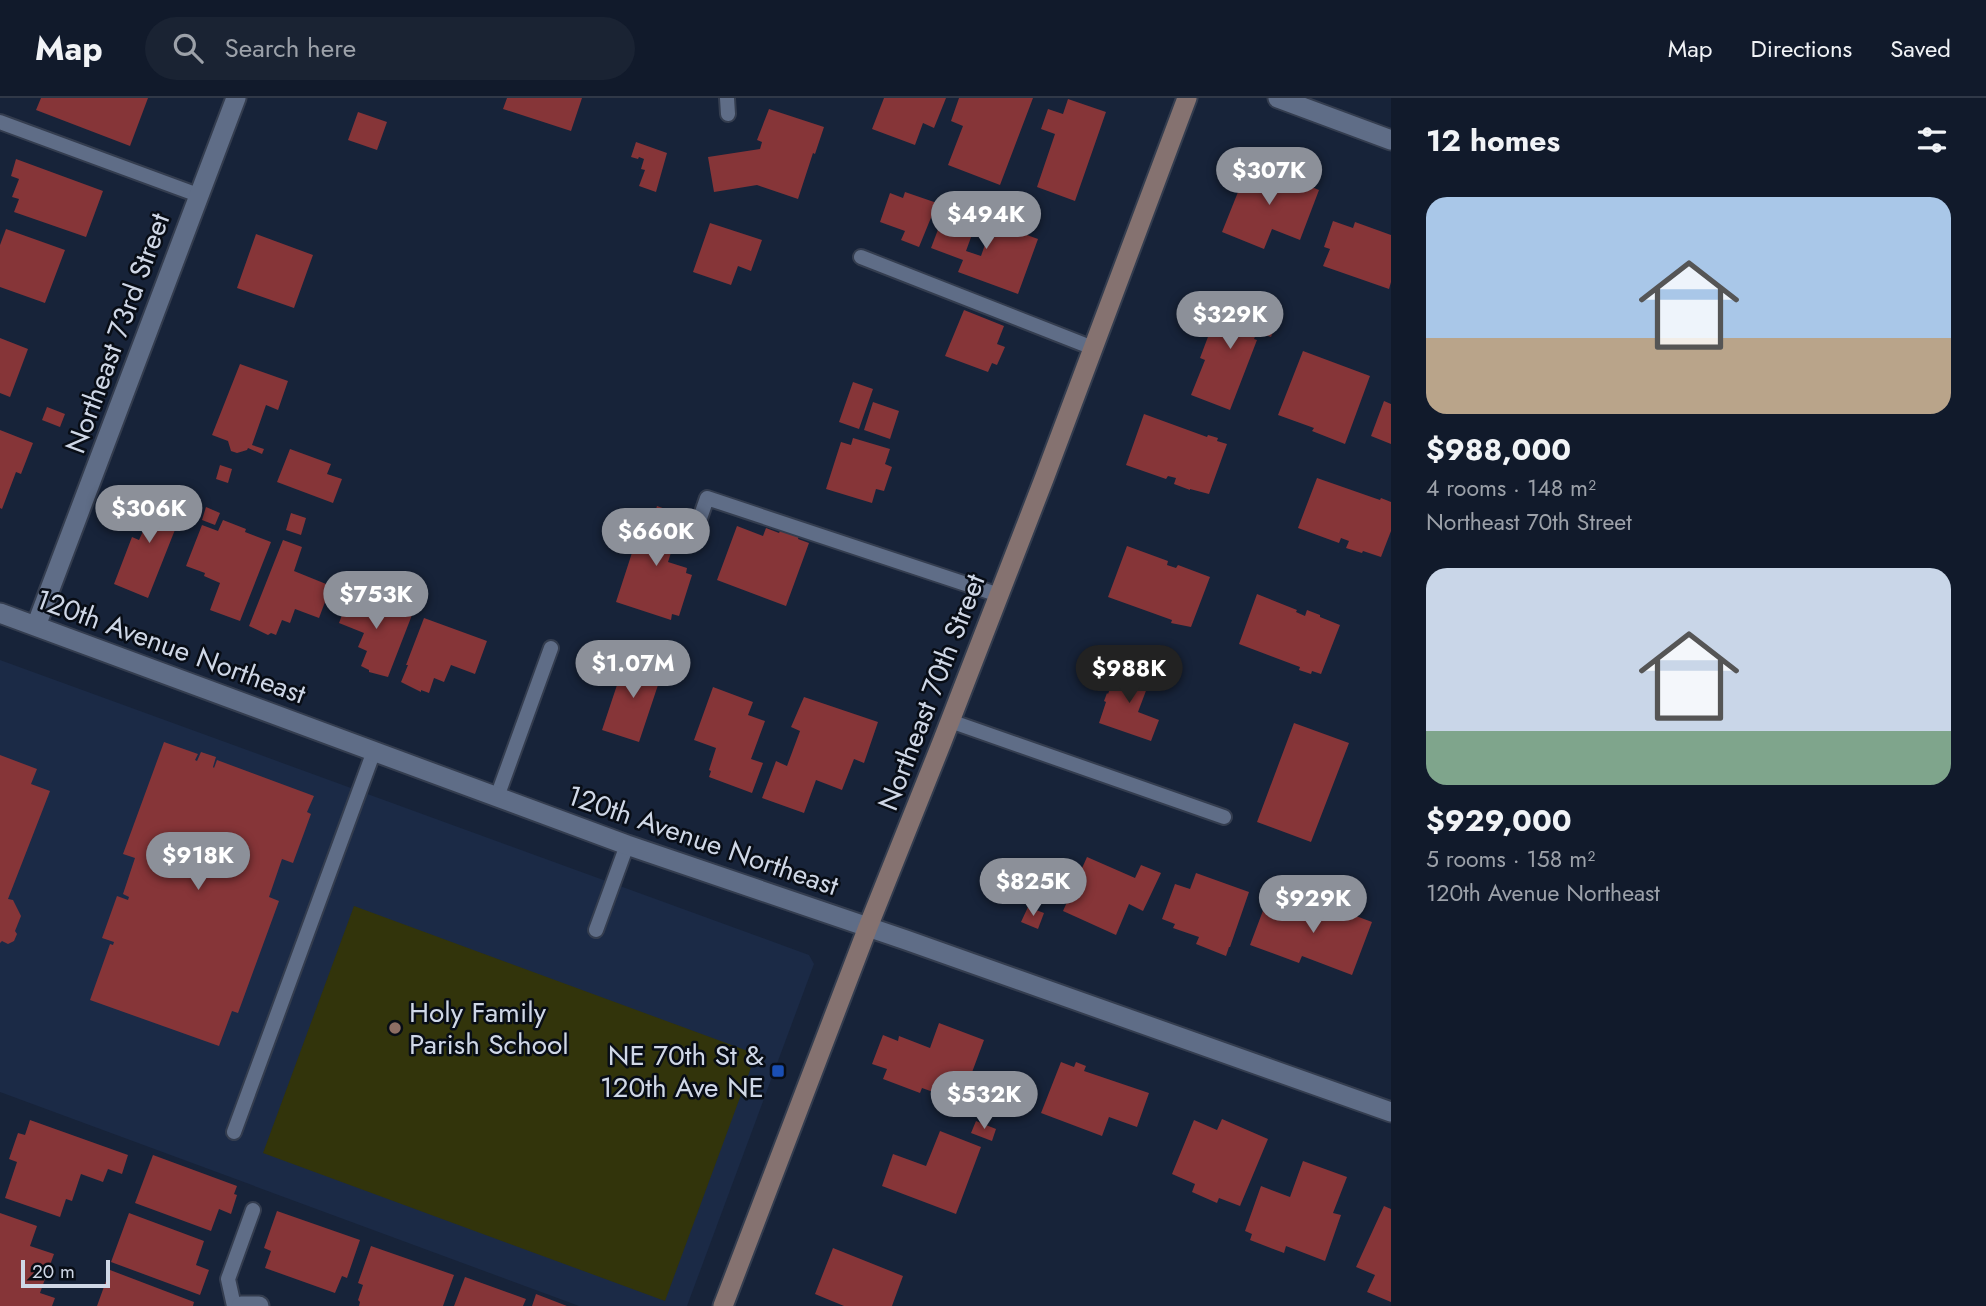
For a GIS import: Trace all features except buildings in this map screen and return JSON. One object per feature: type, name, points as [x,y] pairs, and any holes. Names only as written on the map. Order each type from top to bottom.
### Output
[{"type":"main road","name":"Northeast 70th Street","points":[[723,1306],[999,595],[1186,98]]},
{"type":"street","points":[[1278,98],[1391,140]]},
{"type":"street","name":"Northeast 73rd Street","points":[[37,626],[231,99]]},
{"type":"street","name":"120th Avenue Northeast","points":[[0,613],[627,845],[1391,1112]]},
{"type":"street","points":[[241,1306],[259,1306]]},
{"type":"lane","points":[[727,98],[728,114]]},
{"type":"lane","points":[[0,122],[198,194]]},
{"type":"lane","points":[[861,257],[1093,348]]},
{"type":"lane","points":[[698,524],[707,498],[999,595]]},
{"type":"lane","points":[[497,797],[551,648]]},
{"type":"lane","points":[[950,721],[1224,817]]},
{"type":"lane","points":[[234,1132],[374,751]]},
{"type":"lane","points":[[596,930],[627,845]]},
{"type":"lane","points":[[234,1306],[228,1279],[253,1210]]},
{"type":"shaded area","name":"Holy Family Parish School","points":[[0,660],[809,955],[814,964],[687,1306],[579,1306],[0,1092]]},
{"type":"shaded area","points":[[354,906],[756,1054],[665,1301],[263,1153]]},
{"type":"place","name":"Holy Family Parish School","points":[[395,1028]]},
{"type":"place","name":"NE 70th St & 120th Ave NE","points":[[778,1071]]}]
